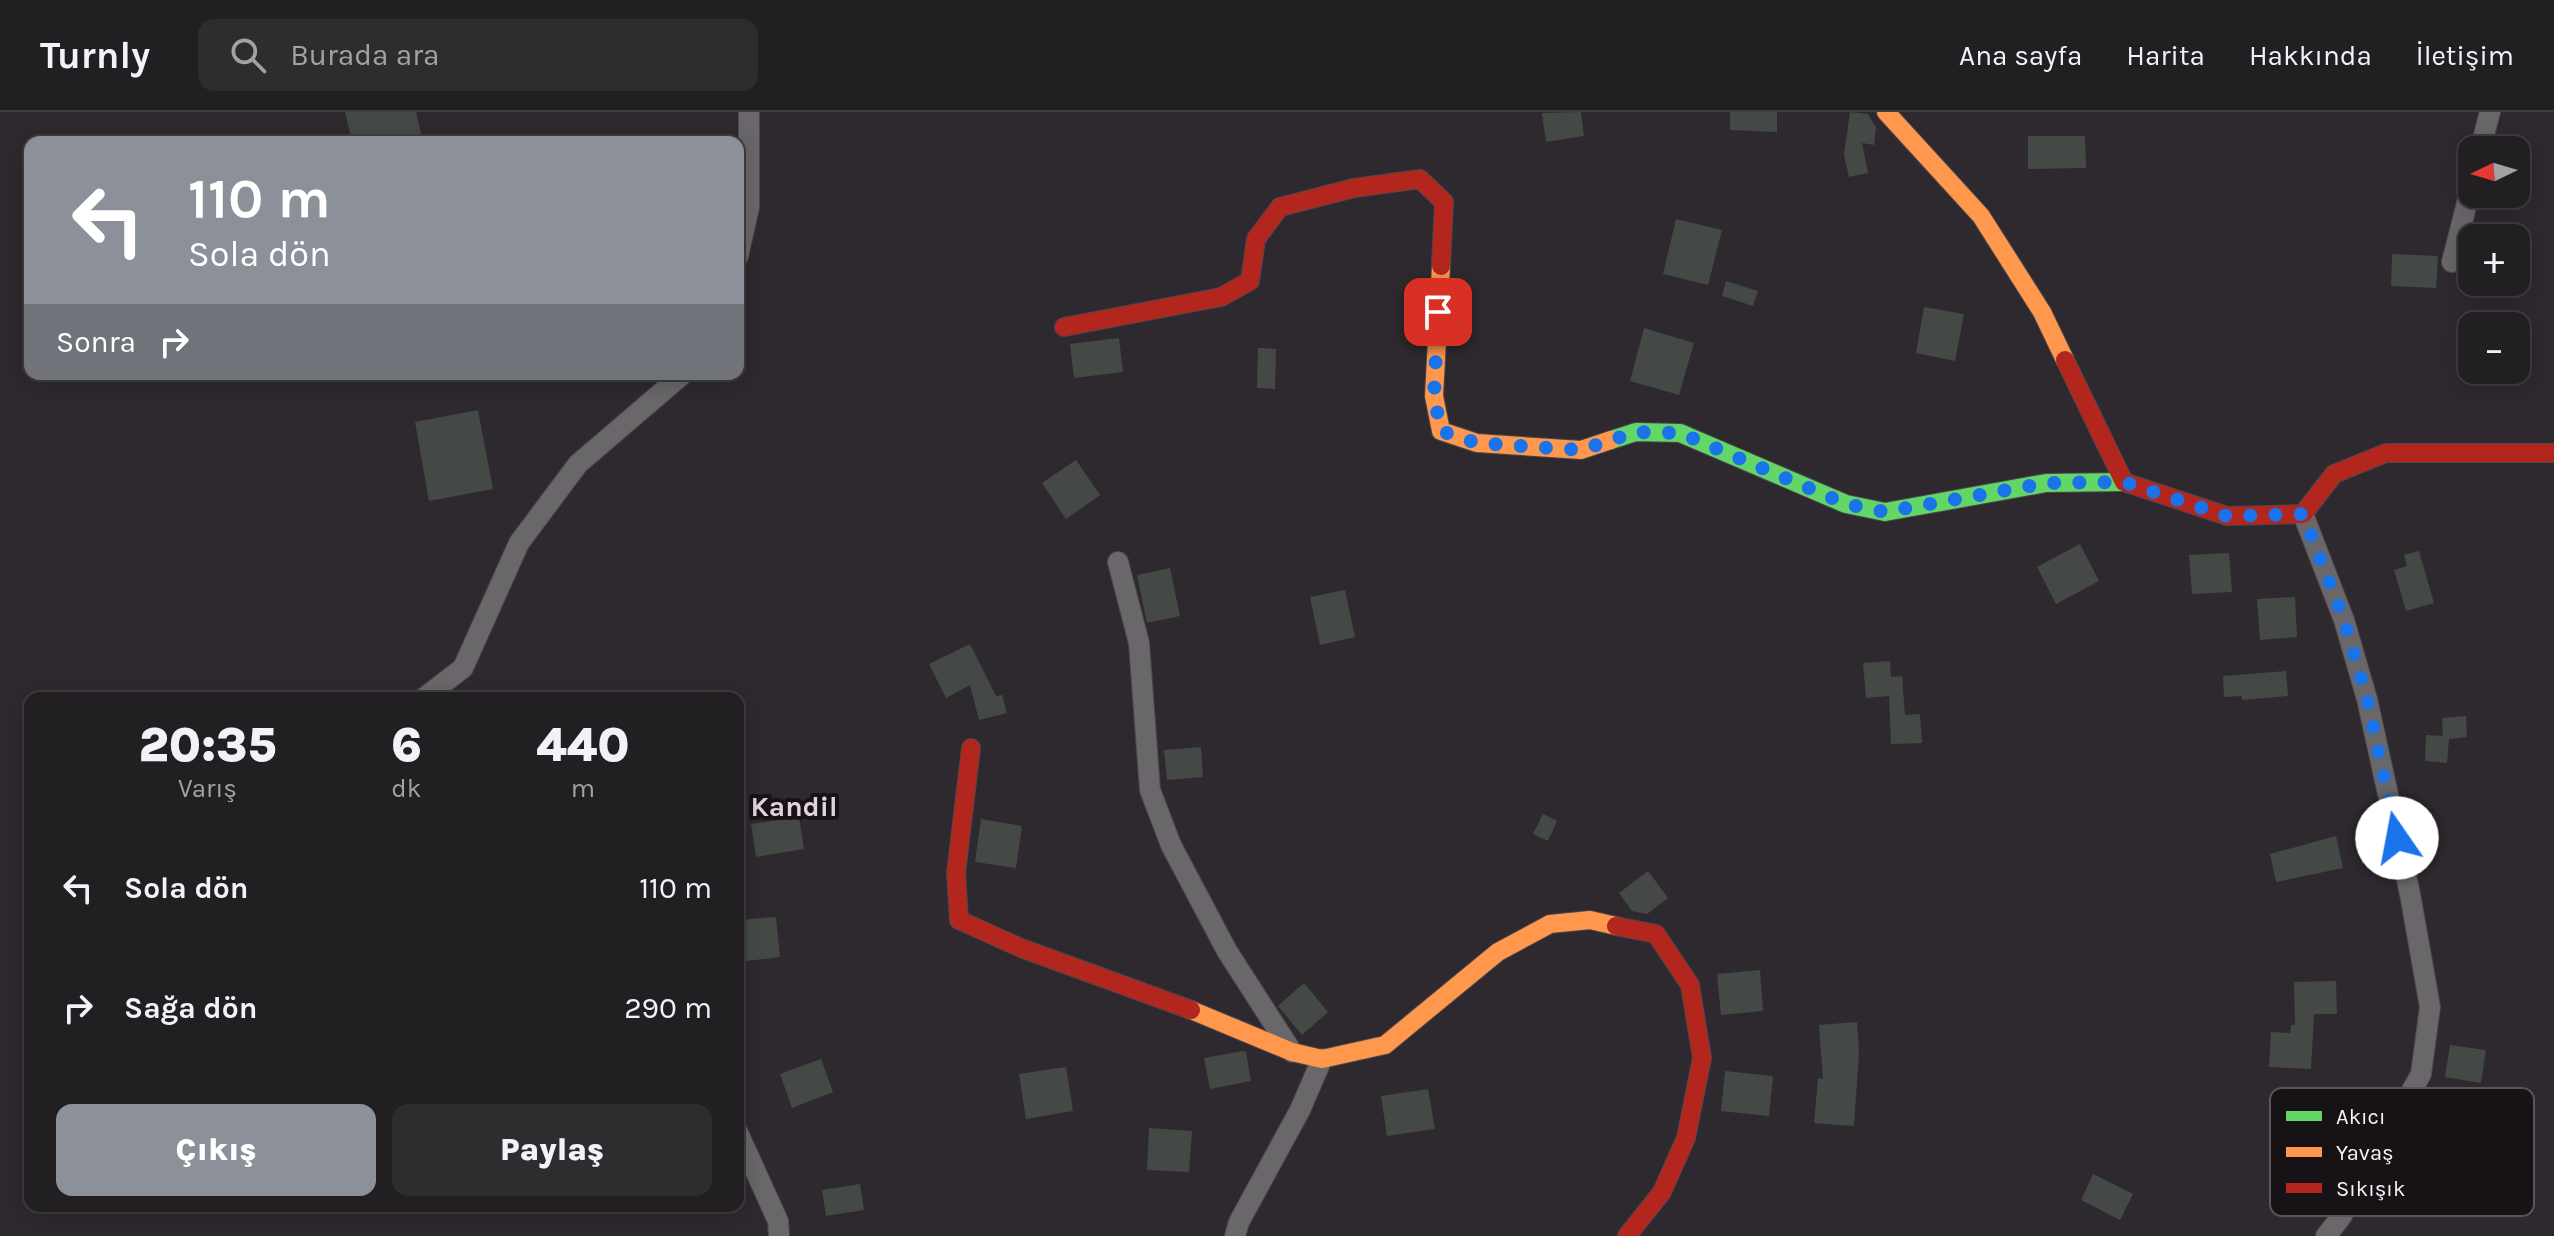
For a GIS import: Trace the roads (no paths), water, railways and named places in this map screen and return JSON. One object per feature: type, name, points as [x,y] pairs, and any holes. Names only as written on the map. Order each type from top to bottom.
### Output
[{"type":"street","points":[[744,229],[749,207],[749,112]]},
{"type":"street","points":[[1886,112],[1981,216],[2042,312],[2124,482]]},
{"type":"street","points":[[2484,136],[2490,112]]},
{"type":"street","points":[[1064,327],[1221,297],[1250,281],[1256,239],[1280,207],[1354,188],[1420,179],[1444,202],[1434,396],[1441,431],[1477,443],[1581,450],[1636,432],[1680,433],[1846,504],[1885,512],[2046,483],[2124,482],[2227,516],[2303,514]]},
{"type":"street","points":[[2452,262],[2466,208]]},
{"type":"street","points":[[432,692],[463,668],[519,543],[578,464],[676,380]]},
{"type":"street","points":[[2303,514],[2334,474],[2386,453],[2554,453]]},
{"type":"street","points":[[2303,514],[2344,620],[2367,699],[2410,894],[2430,1007],[2421,1074],[2413,1088]]},
{"type":"street","points":[[1118,562],[1139,643],[1150,790],[1171,845],[1227,951],[1292,1052]]},
{"type":"street","points":[[971,748],[956,873],[959,920],[1021,948],[1205,1015],[1292,1052],[1322,1059],[1385,1045],[1498,952],[1550,924],[1590,920],[1656,934],[1690,985],[1702,1058],[1686,1138],[1662,1192],[1627,1236]]},
{"type":"street","points":[[1235,1236],[1239,1222],[1300,1110],[1322,1059]]},
{"type":"street","points":[[744,1146],[778,1221],[779,1236]]},
{"type":"street","points":[[2326,1236],[2342,1216]]},
{"type":"district","name":"Kandil","points":[[794,806]]}]
